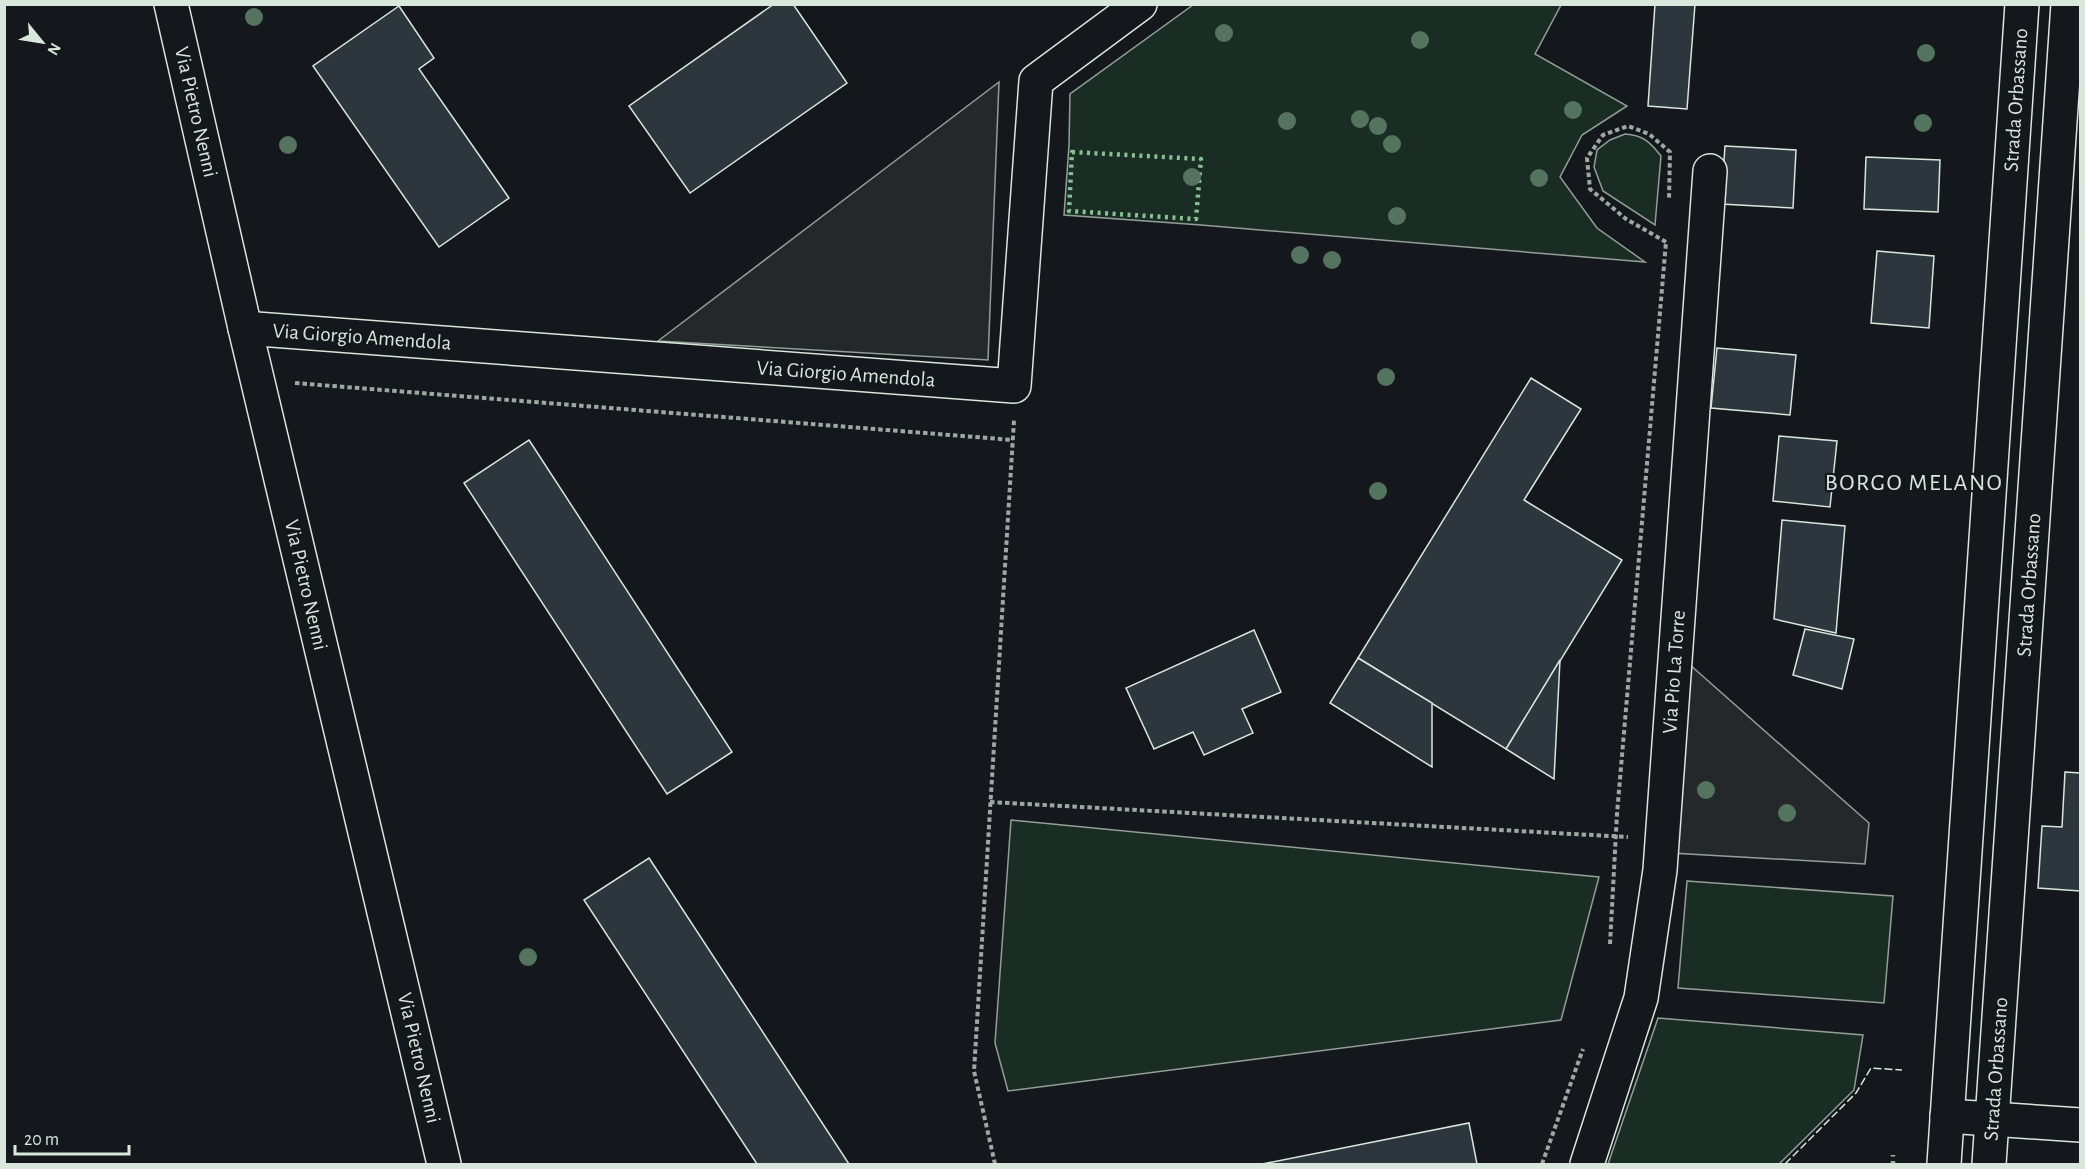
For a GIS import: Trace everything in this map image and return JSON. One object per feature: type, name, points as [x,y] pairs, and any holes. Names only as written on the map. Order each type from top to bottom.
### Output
[{"type":"street","name":"Via Pietro Nenni","points":[[171,4],[245,328],[444,1164]]},
{"type":"street","points":[[1014,386],[1036,81],[1140,4]]},
{"type":"street","name":"Strada Orbassano","points":[[1944,1164],[2022,4]]},
{"type":"street","name":"Strada Orbassano","points":[[1989,1164],[2068,4]]},
{"type":"street","name":"Via Pio La Torre","points":[[1587,1164],[1641,998],[1660,870],[1710,171]]},
{"type":"street","name":"Via Giorgio Amendola","points":[[245,328],[1014,386]]},
{"type":"street","points":[[1947,1116],[2080,1125]]},
{"type":"path","points":[[1666,242],[1626,219],[1590,189],[1587,159],[1603,135],[1628,126],[1649,134],[1670,152],[1669,206]]},
{"type":"path","points":[[1609,956],[1616,837],[1667,230]]},
{"type":"path","points":[[258,383],[286,383],[1013,440]]},
{"type":"path","points":[[995,1164],[974,1071],[1015,414],[1014,386]]},
{"type":"path","points":[[990,802],[1663,839]]},
{"type":"path","points":[[1542,1164],[1585,1045]]},
{"type":"green space","points":[[1193,5],[1561,5],[1535,54],[1627,106],[1582,135],[1560,177],[1597,228],[1645,262],[1064,215],[1070,94]]},
{"type":"green space","points":[[1625,134],[1646,140],[1661,156],[1655,225],[1603,191],[1594,167],[1597,150],[1610,140]]},
{"type":"green space","points":[[1011,820],[1599,877],[1561,1020],[1008,1091],[995,1043]]},
{"type":"green space","points":[[1687,881],[1893,896],[1884,1003],[1678,988]]},
{"type":"green space","points":[[1658,1018],[1863,1035],[1854,1090],[1779,1164],[1608,1164]]},
{"type":"shaded area","points":[[999,82],[988,360],[658,341]]},
{"type":"shaded area","points":[[1689,664],[1869,823],[1865,864],[1671,853]]},
{"type":"building","points":[[774,4],[793,4],[847,83],[690,193],[629,106]]},
{"type":"building","points":[[1655,4],[1695,4],[1687,109],[1648,106]]},
{"type":"building","points":[[399,6],[434,58],[419,69],[509,198],[439,247],[313,66]]},
{"type":"building","points":[[1725,146],[1796,150],[1793,208],[1721,204]]},
{"type":"building","points":[[1866,157],[1940,160],[1938,212],[1864,209]]},
{"type":"building","points":[[1877,251],[1934,256],[1929,328],[1871,323]]},
{"type":"building","points":[[1717,348],[1796,355],[1790,415],[1711,408]]},
{"type":"building","points":[[1531,378],[1581,409],[1524,500],[1622,560],[1506,749],[1358,658]]},
{"type":"building","points":[[1779,436],[1837,441],[1830,507],[1773,501]]},
{"type":"building","points":[[529,440],[732,752],[667,794],[464,483]]},
{"type":"building","points":[[1782,520],[1845,526],[1836,633],[1774,619]]},
{"type":"building","points":[[1805,629],[1854,639],[1842,689],[1793,675]]},
{"type":"building","points":[[1254,630],[1281,692],[1242,709],[1253,733],[1204,755],[1193,732],[1154,749],[1126,688]]},
{"type":"building","points":[[1358,658],[1432,703],[1432,767],[1330,703]]},
{"type":"building","points":[[1560,660],[1554,779],[1506,749]]},
{"type":"building","points":[[2065,772],[2080,773],[2080,891],[2038,888],[2042,826],[2062,827]]},
{"type":"building","points":[[649,858],[849,1164],[757,1164],[584,900]]},
{"type":"building","points":[[1469,1123],[1477,1164],[1262,1164]]},
{"type":"hedge","points":[[1072,152],[1201,159],[1196,219],[1069,211],[1072,152]]},
{"type":"hedge","points":[[1893,1155],[1893,1164]]},
{"type":"fence","points":[[1785,1164],[1856,1093],[1871,1068],[1902,1070]]},
{"type":"district","name":"BORGO MELANO","points":[[1914,483]]}]
